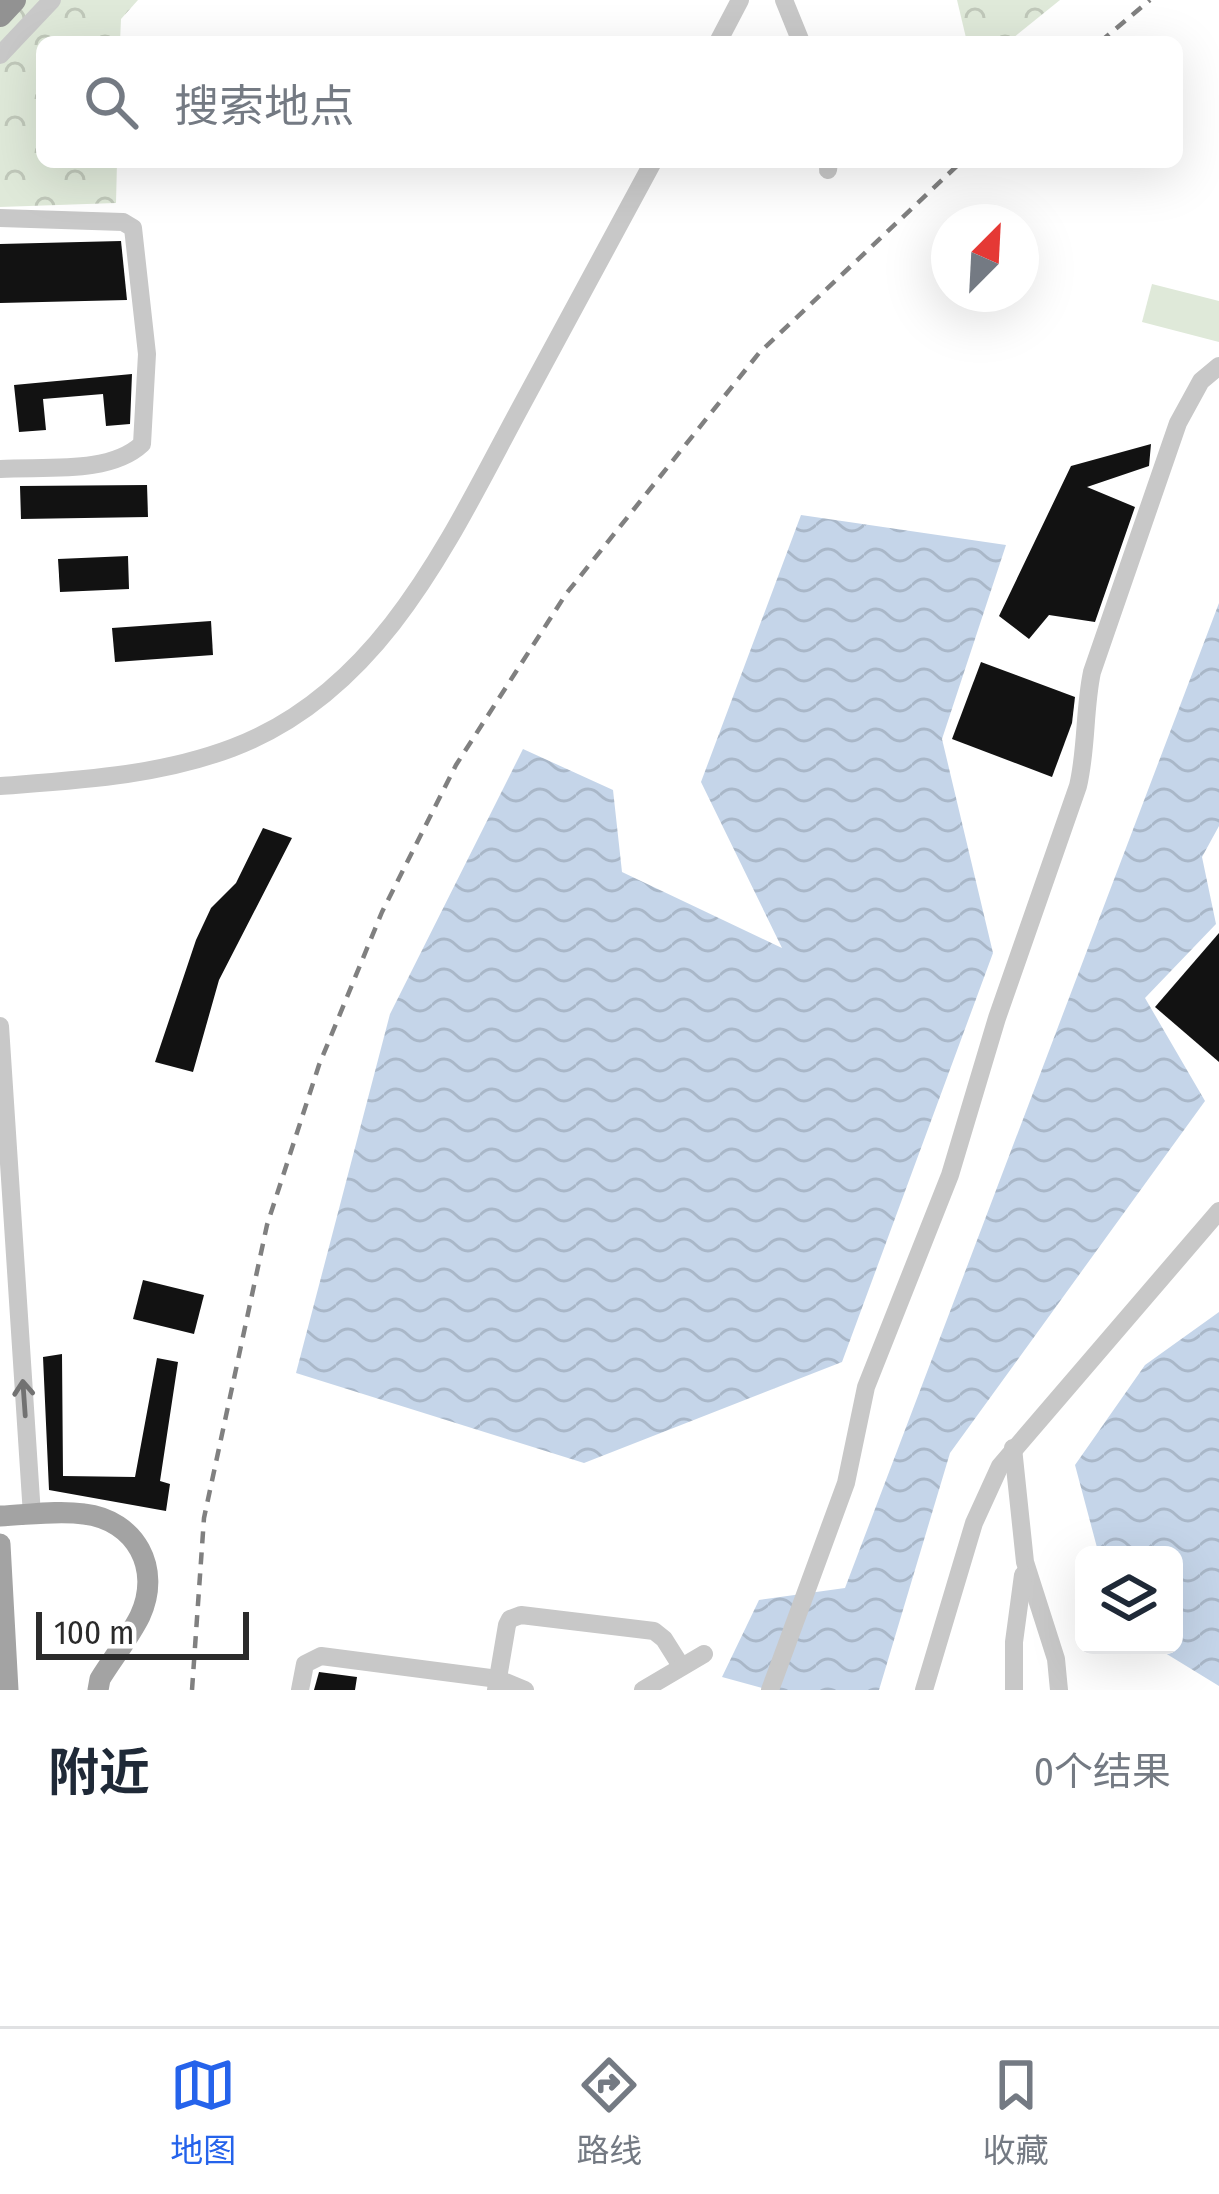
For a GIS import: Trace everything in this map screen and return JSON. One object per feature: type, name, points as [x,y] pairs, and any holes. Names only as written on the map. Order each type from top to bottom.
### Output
[{"type":"highway","points":[[0,15],[14,0]]},
{"type":"main road","points":[[0,1516],[84,1514],[114,1522],[139,1546],[149,1565],[150,1586],[140,1616],[100,1679],[98,1690]]},
{"type":"main road","points":[[0,1544],[8,1690]]},
{"type":"street","points":[[0,55],[52,0]]},
{"type":"street","points":[[721,36],[740,0]]},
{"type":"street","points":[[784,0],[799,36]]},
{"type":"street","points":[[0,786],[122,776],[236,747],[320,699],[360,663],[400,619],[460,520],[650,168]]},
{"type":"street","points":[[0,218],[123,222],[133,228],[147,354],[142,444],[129,456],[110,462],[0,469]]},
{"type":"street","points":[[770,1690],[846,1483],[866,1387],[950,1175],[997,1018],[1078,786],[1092,672],[1178,423],[1201,380],[1219,366]]},
{"type":"street","points":[[0,1026],[32,1515]]},
{"type":"street","points":[[924,1690],[981,1503],[1013,1448],[1219,1211]]},
{"type":"street","points":[[1013,1448],[1025,1562],[1056,1659],[1059,1690]]},
{"type":"street","points":[[1014,1690],[1014,1642],[1025,1562]]},
{"type":"street","points":[[497,1685],[507,1625],[521,1615],[654,1631],[681,1666]]},
{"type":"street","points":[[644,1690],[704,1654]]},
{"type":"street","points":[[301,1690],[304,1664],[314,1657],[524,1690]]},
{"type":"green space","points":[[0,0],[138,0],[121,19],[120,36],[36,36],[36,168],[117,168],[116,203],[0,207]]},
{"type":"green space","points":[[957,0],[1060,0],[1015,36],[966,36]]},
{"type":"green space","points":[[1152,284],[1219,301],[1219,342],[1142,322]]},
{"type":"water","points":[[801,515],[1006,545],[942,739],[993,953],[842,1362],[584,1463],[296,1373],[390,1014],[523,749],[613,790],[622,872],[782,948],[701,782]]},
{"type":"water","points":[[1219,603],[1219,826],[1202,857],[1216,924],[1145,998],[1205,1101],[950,1453],[879,1690],[769,1690],[722,1677],[759,1600],[845,1588]]},
{"type":"water","points":[[1219,1312],[1219,1686],[1167,1654],[1183,1654],[1183,1546],[1097,1546],[1075,1465],[1145,1365]]},
{"type":"building","points":[[121,241],[127,300],[0,303],[0,244]]},
{"type":"building","points":[[132,374],[130,424],[106,426],[103,394],[43,399],[46,430],[19,432],[14,385]]},
{"type":"building","points":[[1151,444],[1149,466],[1087,487],[1135,507],[1095,622],[1049,615],[1029,639],[999,616],[1071,466]]},
{"type":"building","points":[[147,485],[148,517],[21,519],[20,486]]},
{"type":"building","points":[[128,556],[129,589],[60,592],[58,559]]},
{"type":"building","points":[[211,621],[213,655],[115,662],[112,628]]},
{"type":"building","points":[[981,662],[1075,697],[1072,723],[1052,777],[952,739]]},
{"type":"building","points":[[263,828],[292,838],[219,980],[193,1072],[155,1062],[196,940],[211,908],[236,883]]},
{"type":"building","points":[[1219,933],[1219,1062],[1155,1007]]},
{"type":"building","points":[[143,1280],[204,1295],[194,1334],[133,1319]]},
{"type":"building","points":[[62,1354],[63,1476],[135,1477],[157,1358],[178,1362],[160,1481],[170,1484],[166,1511],[49,1490],[43,1357]]},
{"type":"building","points":[[319,1672],[357,1677],[355,1690],[314,1690]]},
{"type":"railway","points":[[1107,36],[1150,0]]},
{"type":"railway","points":[[192,1690],[204,1518],[267,1225],[319,1065],[382,912],[456,765],[566,594],[759,353],[955,168]]}]
